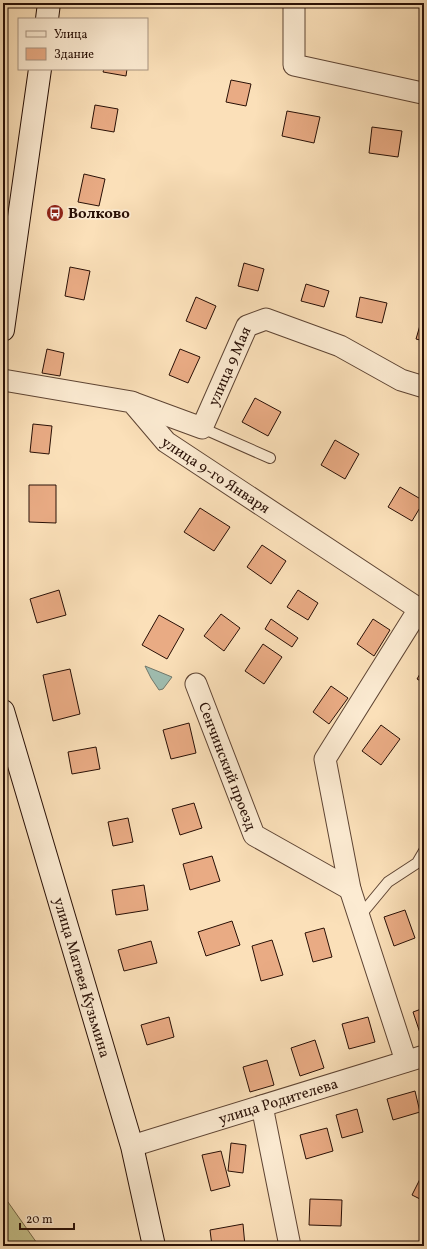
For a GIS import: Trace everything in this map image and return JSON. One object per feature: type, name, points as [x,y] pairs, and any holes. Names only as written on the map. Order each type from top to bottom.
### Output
[{"type":"main road","points":[[47,18],[49,3]]},
{"type":"main road","points":[[3,330],[40,70]]},
{"type":"main road","name":"улица Матвея Кузьмина","points":[[3,711],[132,1146],[154,1246]]},
{"type":"street","points":[[294,3],[294,65],[422,93]]},
{"type":"street","name":"улица 9 Мая","points":[[202,428],[247,326],[266,319],[340,346],[401,380],[424,388]]},
{"type":"street","points":[[3,380],[132,402],[202,428]]},
{"type":"street","name":"улица 9-го Января","points":[[132,402],[166,442],[419,609],[325,759],[350,889]]},
{"type":"street","name":"Сенчинский проезд","points":[[196,684],[254,835],[350,889]]},
{"type":"street","points":[[350,889],[359,917],[415,1059]]},
{"type":"street","name":"улица Родителева","points":[[132,1146],[415,1059]]},
{"type":"street","points":[[262,1106],[290,1246]]},
{"type":"lane","points":[[202,428],[270,458]]},
{"type":"lane","points":[[359,917],[388,882],[417,863],[424,851]]},
{"type":"shaded area","points":[[145,666],[172,677],[163,689],[159,690]]},
{"type":"shaded area","points":[[3,1195],[39,1246],[3,1246]]},
{"type":"building","points":[[104,70],[127,70],[126,76],[103,72]]},
{"type":"building","points":[[231,80],[251,84],[246,106],[226,102]]},
{"type":"building","points":[[95,105],[118,109],[114,132],[91,128]]},
{"type":"building","points":[[287,111],[320,117],[314,143],[282,136]]},
{"type":"building","points":[[372,127],[402,131],[398,157],[369,153]]},
{"type":"building","points":[[3,161],[7,161],[5,188],[3,188]]},
{"type":"building","points":[[84,174],[105,179],[99,206],[78,202]]},
{"type":"building","points":[[244,263],[264,269],[258,291],[238,286]]},
{"type":"building","points":[[70,267],[90,271],[84,300],[65,296]]},
{"type":"building","points":[[306,284],[329,291],[324,307],[301,301]]},
{"type":"building","points":[[196,297],[216,306],[206,329],[186,321]]},
{"type":"building","points":[[360,297],[387,303],[382,323],[356,317]]},
{"type":"building","points":[[423,315],[424,316],[424,341],[416,339]]},
{"type":"building","points":[[47,349],[64,353],[60,376],[42,373]]},
{"type":"building","points":[[180,349],[200,357],[188,383],[169,375]]},
{"type":"building","points":[[255,398],[281,412],[268,436],[242,422]]},
{"type":"building","points":[[33,424],[52,426],[49,454],[30,452]]},
{"type":"building","points":[[335,440],[359,454],[345,479],[321,465]]},
{"type":"building","points":[[29,485],[56,485],[56,523],[29,522]]},
{"type":"building","points":[[400,487],[424,501],[412,521],[388,507]]},
{"type":"building","points":[[200,508],[230,527],[214,551],[184,532]]},
{"type":"building","points":[[262,545],[286,561],[271,584],[247,567]]},
{"type":"building","points":[[59,590],[66,615],[37,623],[30,599]]},
{"type":"building","points":[[298,590],[318,603],[308,620],[287,607]]},
{"type":"building","points":[[221,614],[240,628],[224,651],[204,636]]},
{"type":"building","points":[[159,615],[184,629],[167,659],[142,645]]},
{"type":"building","points":[[271,619],[298,638],[292,647],[265,629]]},
{"type":"building","points":[[373,619],[390,630],[374,656],[357,644]]},
{"type":"building","points":[[263,644],[282,657],[264,684],[245,671]]},
{"type":"building","points":[[424,667],[424,683],[417,679]]},
{"type":"building","points":[[70,669],[80,714],[53,721],[43,675]]},
{"type":"building","points":[[331,686],[348,698],[329,724],[313,712]]},
{"type":"building","points":[[189,723],[196,753],[171,759],[163,730]]},
{"type":"building","points":[[381,725],[400,739],[381,765],[362,751]]},
{"type":"building","points":[[96,747],[100,769],[72,774],[68,752]]},
{"type":"building","points":[[194,803],[202,828],[180,835],[172,809]]},
{"type":"building","points":[[128,818],[133,842],[113,846],[108,822]]},
{"type":"building","points":[[212,856],[220,881],[190,890],[183,864]]},
{"type":"building","points":[[144,885],[148,910],[116,915],[112,890]]},
{"type":"building","points":[[405,910],[415,938],[394,946],[384,917]]},
{"type":"building","points":[[232,921],[240,945],[206,956],[198,932]]},
{"type":"building","points":[[324,928],[332,957],[313,962],[305,933]]},
{"type":"building","points":[[272,940],[283,975],[261,981],[252,946]]},
{"type":"building","points":[[151,941],[157,963],[124,971],[118,950]]},
{"type":"building","points":[[424,1008],[424,1039],[422,1039],[413,1012]]},
{"type":"building","points":[[169,1017],[174,1037],[147,1045],[141,1025]]},
{"type":"building","points":[[368,1017],[375,1042],[349,1049],[342,1024]]},
{"type":"building","points":[[315,1040],[324,1068],[300,1076],[291,1048]]},
{"type":"building","points":[[267,1060],[274,1085],[250,1092],[243,1067]]},
{"type":"building","points":[[415,1091],[420,1112],[393,1120],[387,1099]]},
{"type":"building","points":[[357,1109],[363,1132],[342,1138],[336,1115]]},
{"type":"building","points":[[327,1128],[333,1151],[306,1159],[300,1135]]},
{"type":"building","points":[[231,1143],[246,1145],[243,1173],[228,1171]]},
{"type":"building","points":[[221,1151],[230,1186],[211,1191],[202,1155]]},
{"type":"building","points":[[421,1177],[424,1178],[424,1201],[412,1195]]},
{"type":"building","points":[[310,1199],[342,1200],[341,1226],[309,1225]]},
{"type":"building","points":[[243,1224],[245,1246],[212,1246],[210,1230]]},
{"type":"place","name":"Волково","points":[[55,213]]}]
